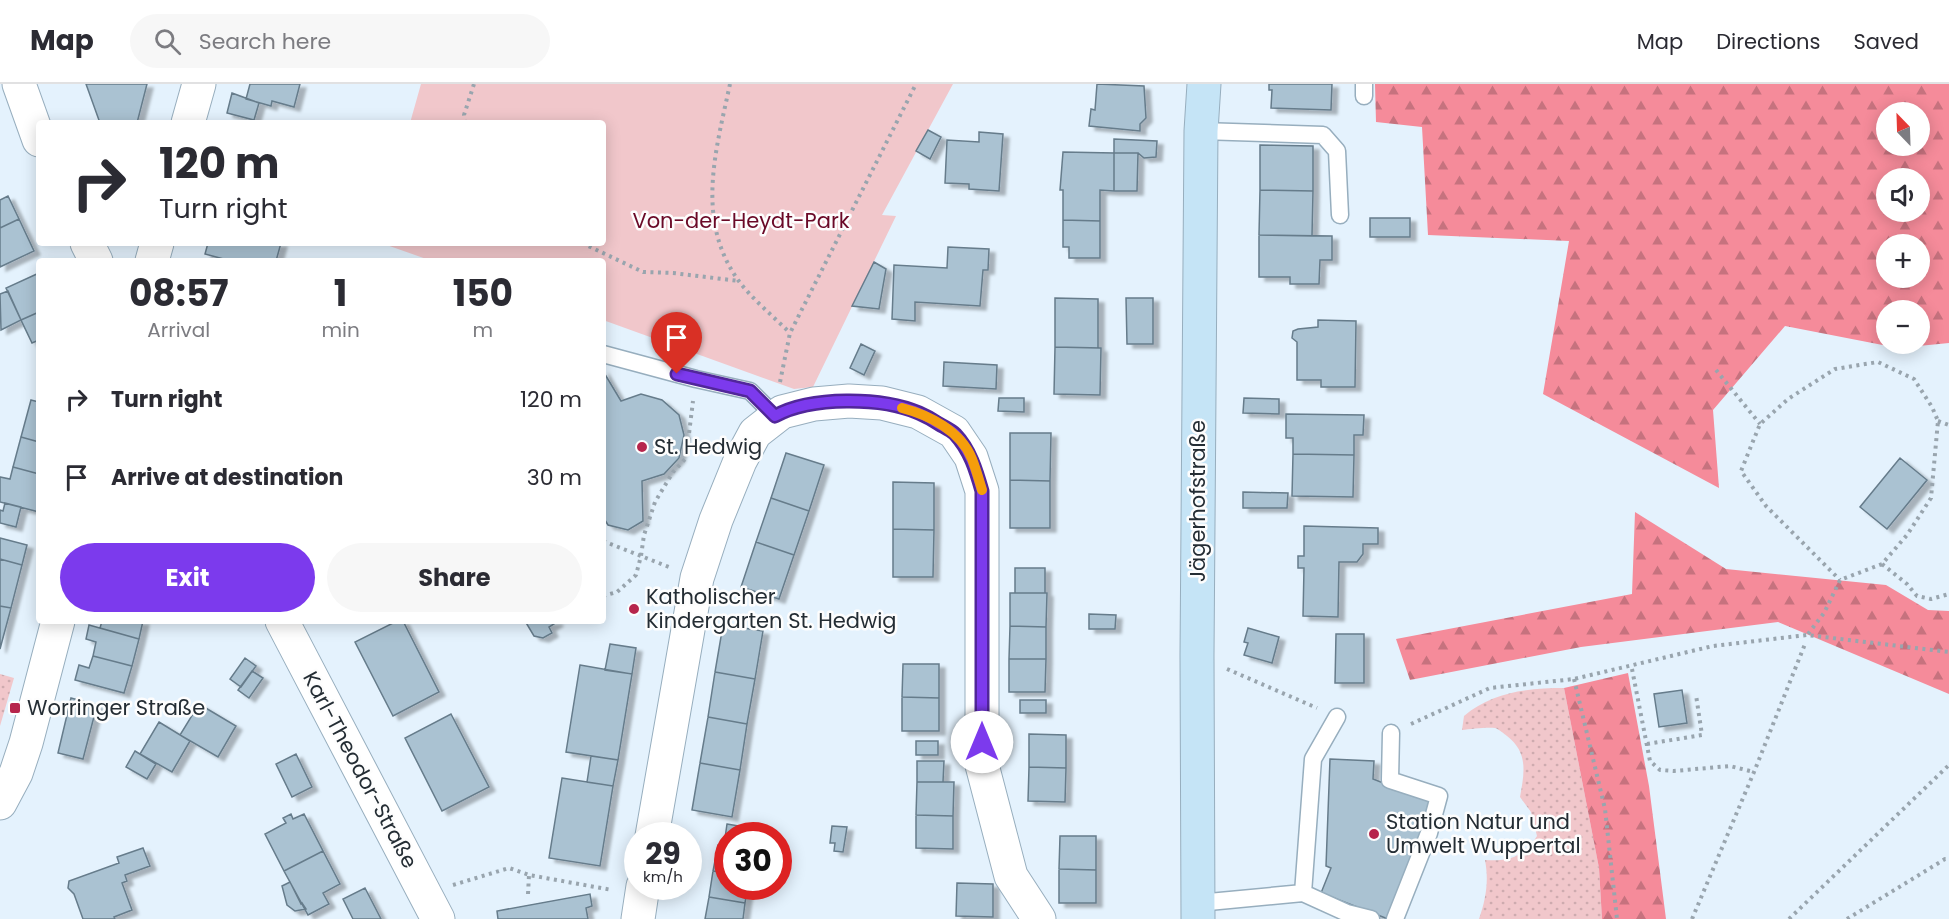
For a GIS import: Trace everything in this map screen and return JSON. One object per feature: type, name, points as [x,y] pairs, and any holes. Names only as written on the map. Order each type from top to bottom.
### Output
[{"type":"main road","name":"Jägerhofstraße","points":[[1198,911],[1197,655],[1201,131],[1204,84]]},
{"type":"street","points":[[19,84],[36,132]]},
{"type":"street","points":[[190,120],[199,84]]},
{"type":"street","points":[[654,822],[698,578],[716,520],[740,460],[755,434],[779,414],[826,403],[849,401],[882,403],[918,412],[954,432],[971,457],[982,491],[982,765],[1011,876],[1039,919]]},
{"type":"street","points":[[0,803],[16,773],[26,743],[57,624]]},
{"type":"street","name":"Karl-Theodor-Straße","points":[[284,624],[432,907]]},
{"type":"lane","points":[[1201,131],[1323,135],[1337,151],[1340,215]]},
{"type":"lane","points":[[606,355],[750,391],[779,414]]},
{"type":"lane","points":[[1303,893],[1313,759],[1337,717]]},
{"type":"lane","points":[[1392,733],[1390,780],[1439,796],[1429,832],[1395,919]]},
{"type":"lane","points":[[1198,911],[1303,893],[1347,913],[1371,919]]},
{"type":"path","points":[[465,120],[464,115],[474,84]]},
{"type":"path","points":[[730,84],[712,170],[713,210],[720,249],[739,281],[790,333]]},
{"type":"path","points":[[779,414],[780,377],[790,333],[916,84]]},
{"type":"path","points":[[588,246],[643,272],[673,273],[739,281]]},
{"type":"path","points":[[1807,634],[1824,613],[1840,580],[1882,564],[1907,535],[1930,498],[1938,421],[1932,407],[1914,380],[1878,362],[1835,369],[1788,399],[1760,424],[1741,471],[1766,506],[1840,580]]},
{"type":"path","points":[[1716,370],[1760,424]]},
{"type":"path","points":[[606,595],[617,592],[636,575],[644,535],[655,502],[673,472],[686,458],[696,379]]},
{"type":"path","points":[[1938,421],[1949,425]]},
{"type":"path","points":[[606,542],[641,556]]},
{"type":"path","points":[[1882,564],[1907,584],[1917,596],[1931,599],[1949,594]]},
{"type":"path","points":[[1392,733],[1490,688],[1574,679],[1713,646],[1807,634],[1949,652]]},
{"type":"path","points":[[1692,919],[1805,644]]},
{"type":"path","points":[[1197,655],[1337,717]]},
{"type":"path","points":[[1632,669],[1650,761],[1660,770],[1730,766],[1754,772]]},
{"type":"path","points":[[1574,679],[1605,808],[1617,919]]},
{"type":"path","points":[[1647,744],[1702,735],[1696,695]]},
{"type":"path","points":[[1789,919],[1949,765]]},
{"type":"path","points":[[1847,919],[1949,859]]},
{"type":"path","points":[[432,907],[509,868],[529,875],[624,896]]},
{"type":"path","points":[[528,894],[529,875]]},
{"type":"green space","name":"Von-der-Heydt-Park","points":[[421,84],[953,84],[882,215],[896,216],[813,387],[794,389],[606,321],[606,258],[424,258],[390,246],[606,246],[606,120],[411,120]]},
{"type":"green space","points":[[1375,84],[1949,84],[1949,343],[1930,345],[1930,300],[1876,300],[1876,344],[1785,326],[1713,410],[1719,488],[1543,394],[1569,241],[1428,235],[1422,127],[1376,122]]},
{"type":"green space","points":[[1635,512],[1726,569],[1886,585],[1928,610],[1949,611],[1949,694],[1778,622],[1581,647],[1410,680],[1396,639],[1632,594]]},
{"type":"green space","points":[[1628,673],[1649,786],[1666,919],[1602,919],[1599,868],[1564,688]]},
{"type":"green space","points":[[0,674],[14,678],[0,726]]},
{"type":"green space","points":[[1564,688],[1599,868],[1602,919],[1479,919],[1486,890],[1485,860],[1501,860],[1515,856],[1527,848],[1537,836],[1531,812],[1520,797],[1523,764],[1519,749],[1507,736],[1495,728],[1462,730],[1464,716],[1486,702],[1511,693]]},
{"type":"building","points":[[86,84],[147,84],[138,120],[99,120]]},
{"type":"building","points":[[250,84],[300,84],[294,107],[272,101],[271,106],[246,99]]},
{"type":"building","points":[[1097,84],[1144,86],[1146,118],[1140,124],[1140,131],[1089,126],[1091,109],[1095,110]]},
{"type":"building","points":[[1269,84],[1332,84],[1331,110],[1271,108],[1272,90],[1269,90]]},
{"type":"building","points":[[232,93],[259,103],[254,120],[227,113]]},
{"type":"building","points":[[928,130],[941,137],[930,159],[916,151]]},
{"type":"building","points":[[979,132],[1003,134],[999,191],[969,189],[969,184],[945,183],[947,140],[979,142]]},
{"type":"building","points":[[1114,139],[1157,141],[1156,157],[1144,158],[1138,153],[1114,153]]},
{"type":"building","points":[[1260,145],[1313,146],[1313,191],[1260,190]]},
{"type":"building","points":[[1063,152],[1114,153],[1114,191],[1100,190],[1100,221],[1063,220],[1063,190],[1060,190]]},
{"type":"building","points":[[1114,153],[1138,153],[1137,191],[1114,191]]},
{"type":"building","points":[[1260,190],[1313,191],[1312,236],[1259,235]]},
{"type":"building","points":[[8,196],[19,219],[0,228],[0,200]]},
{"type":"building","points":[[1370,218],[1410,218],[1410,237],[1370,237]]},
{"type":"building","points":[[19,219],[34,251],[0,267],[0,228]]},
{"type":"building","points":[[1063,220],[1100,221],[1100,258],[1069,258],[1069,247],[1063,247]]},
{"type":"building","points":[[1259,235],[1332,236],[1332,260],[1320,260],[1319,284],[1290,284],[1290,277],[1259,277]]},
{"type":"building","points":[[207,246],[280,246],[277,258],[220,258],[205,254]]},
{"type":"building","points":[[948,247],[989,249],[988,270],[983,270],[980,306],[915,302],[915,321],[892,319],[894,265],[947,268]]},
{"type":"building","points":[[874,262],[886,269],[879,309],[852,306]]},
{"type":"building","points":[[36,274],[36,313],[21,320],[6,288]]},
{"type":"building","points":[[8,291],[21,320],[1,330],[0,294]]},
{"type":"building","points":[[1055,298],[1098,299],[1098,348],[1055,347]]},
{"type":"building","points":[[1126,298],[1153,298],[1153,344],[1127,344]]},
{"type":"building","points":[[36,313],[36,341],[32,343],[21,320]]},
{"type":"building","points":[[1318,320],[1356,321],[1355,387],[1321,387],[1321,380],[1297,380],[1297,342],[1292,338],[1293,331],[1318,327]]},
{"type":"building","points":[[861,344],[875,351],[864,375],[850,368]]},
{"type":"building","points":[[1055,347],[1101,348],[1100,395],[1054,394]]},
{"type":"building","points":[[944,362],[997,365],[996,389],[943,386]]},
{"type":"building","name":"St. Hedwig","points":[[606,376],[621,401],[641,394],[662,400],[679,415],[684,435],[679,458],[664,474],[642,481],[643,521],[628,530],[608,525],[606,522]]},
{"type":"building","points":[[999,398],[1024,398],[1024,412],[998,411]]},
{"type":"building","points":[[1244,398],[1279,399],[1279,414],[1243,413]]},
{"type":"building","points":[[31,400],[36,401],[36,441],[21,437]]},
{"type":"building","points":[[1286,414],[1364,415],[1363,435],[1354,435],[1354,455],[1293,454],[1293,438],[1286,438]]},
{"type":"building","points":[[1010,433],[1051,433],[1050,481],[1010,480]]},
{"type":"building","points":[[21,437],[36,441],[36,473],[13,467]]},
{"type":"building","points":[[786,453],[824,465],[809,511],[771,498]]},
{"type":"building","points":[[1293,454],[1354,455],[1353,497],[1292,496]]},
{"type":"building","points":[[1900,458],[1927,480],[1887,529],[1860,507]]},
{"type":"building","points":[[13,467],[36,473],[36,511],[0,502],[0,477],[10,479]]},
{"type":"building","points":[[1010,480],[1050,481],[1050,528],[1010,528]]},
{"type":"building","points":[[893,482],[934,483],[934,530],[893,529]]},
{"type":"building","points":[[1243,492],[1288,493],[1287,508],[1243,508]]},
{"type":"building","points":[[771,498],[809,511],[794,555],[756,542]]},
{"type":"building","points":[[5,503],[21,507],[16,527],[0,523],[0,510],[3,511]]},
{"type":"building","points":[[1304,526],[1378,528],[1378,544],[1363,544],[1363,554],[1357,562],[1339,562],[1338,617],[1303,616],[1304,568],[1298,568],[1298,556],[1304,556]]},
{"type":"building","points":[[893,529],[934,530],[933,577],[893,577]]},
{"type":"building","points":[[0,538],[27,545],[22,565],[0,559]]},
{"type":"building","points":[[756,542],[794,555],[779,599],[741,587]]},
{"type":"building","points":[[0,559],[22,565],[11,608],[0,606]]},
{"type":"building","points":[[1015,568],[1045,568],[1045,593],[1015,593]]},
{"type":"building","points":[[1010,593],[1047,593],[1046,627],[1010,626]]},
{"type":"building","points":[[0,606],[11,608],[0,649]]},
{"type":"building","points":[[1089,614],[1116,615],[1115,629],[1089,629]]},
{"type":"building","points":[[101,624],[142,624],[139,639],[100,628]]},
{"type":"building","points":[[391,624],[405,624],[439,692],[393,716],[355,642]]},
{"type":"building","points":[[527,624],[554,624],[549,627],[552,633],[543,638],[534,636]]},
{"type":"building","points":[[89,625],[139,639],[132,666],[93,656],[96,642],[86,639]]},
{"type":"building","points":[[723,625],[763,631],[755,679],[715,672]]},
{"type":"building","points":[[1010,626],[1046,627],[1046,659],[1009,659]]},
{"type":"building","points":[[1248,628],[1279,637],[1272,663],[1244,655],[1248,643],[1244,642]]},
{"type":"building","points":[[1336,634],[1364,634],[1364,683],[1335,683]]},
{"type":"building","points":[[610,644],[636,648],[632,674],[605,670]]},
{"type":"building","points":[[93,656],[132,666],[124,693],[75,680],[79,665],[89,668]]},
{"type":"building","points":[[245,658],[256,666],[241,687],[230,679]]},
{"type":"building","points":[[1009,659],[1046,659],[1045,692],[1009,692]]},
{"type":"building","points":[[903,664],[939,664],[939,698],[902,697]]},
{"type":"building","points":[[580,665],[632,674],[618,760],[566,752]]},
{"type":"building","points":[[252,671],[263,678],[249,698],[238,690]]},
{"type":"building","points":[[715,672],[755,679],[747,724],[708,717]]},
{"type":"building","points":[[1682,690],[1687,723],[1659,727],[1654,694]]},
{"type":"building","points":[[902,697],[939,698],[939,731],[902,731]]},
{"type":"building","points":[[71,698],[97,705],[83,759],[58,753]]},
{"type":"building","points":[[1020,700],[1046,700],[1046,713],[1020,713]]},
{"type":"building","points":[[199,704],[236,726],[218,757],[180,735]]},
{"type":"building","points":[[451,714],[489,787],[442,811],[405,738]]},
{"type":"building","points":[[708,717],[747,724],[740,770],[700,763]]},
{"type":"building","points":[[159,722],[190,741],[172,772],[140,754]]},
{"type":"building","points":[[1029,734],[1066,735],[1066,768],[1029,767]]},
{"type":"building","points":[[916,741],[938,741],[938,755],[916,755]]},
{"type":"building","points":[[135,751],[156,764],[147,779],[126,767]]},
{"type":"building","points":[[296,754],[312,787],[292,797],[276,764]]},
{"type":"building","points":[[591,756],[618,760],[613,786],[587,782]]},
{"type":"building","name":"Station Natur und Umwelt Wuppertal","points":[[1330,759],[1374,761],[1373,779],[1432,802],[1388,919],[1321,893],[1331,868],[1326,866]]},
{"type":"building","points":[[917,761],[944,761],[943,782],[917,782]]},
{"type":"building","points":[[700,763],[740,770],[732,817],[692,810]]},
{"type":"building","points":[[1029,767],[1066,768],[1065,802],[1028,801]]},
{"type":"building","points":[[562,778],[613,786],[600,866],[549,858]]},
{"type":"building","points":[[917,782],[954,782],[953,816],[916,815]]},
{"type":"building","points":[[291,814],[293,819],[304,814],[323,851],[284,871],[265,834],[286,823],[283,818]]},
{"type":"building","points":[[916,815],[953,816],[953,849],[916,848]]},
{"type":"building","points":[[832,826],[847,827],[843,852],[834,851],[835,843],[830,843]]},
{"type":"building","points":[[1060,836],[1096,836],[1096,870],[1059,869]]},
{"type":"building","points":[[143,848],[150,866],[125,875],[127,881],[122,883],[132,910],[114,917],[115,919],[83,919],[74,894],[68,888],[69,881],[119,863],[117,857]]},
{"type":"building","points":[[323,851],[340,884],[323,893],[329,904],[308,915],[284,871]]},
{"type":"building","points":[[1059,869],[1096,870],[1096,903],[1059,903]]},
{"type":"building","points":[[713,871],[714,871],[714,898],[709,897]]},
{"type":"building","points":[[290,882],[306,909],[295,911],[287,905],[282,886]]},
{"type":"building","points":[[957,883],[993,884],[993,917],[956,916]]},
{"type":"building","points":[[365,888],[381,919],[353,919],[343,899]]},
{"type":"building","points":[[590,894],[592,906],[586,908],[588,919],[498,919],[497,911]]},
{"type":"building","points":[[709,897],[714,898],[714,900],[745,903],[743,919],[705,919]]},
{"type":"building","points":[[727,900],[746,900],[745,903]]},
{"type":"slow traffic","points":[[902,408],[918,412],[954,432],[971,457],[982,490]]},
{"type":"place","name":"St. Hedwig","points":[[642,447]]},
{"type":"place","name":"Katholischer Kindergarten St. Hedwig","points":[[634,609]]},
{"type":"place","name":"Worringer Straße","points":[[15,708]]},
{"type":"place","name":"Station Natur und Umwelt Wuppertal","points":[[1374,834]]},
{"type":"route","points":[[677,374],[750,391],[775,416],[814,404],[849,401],[882,403],[918,412],[954,432],[971,457],[982,491],[982,742]]}]
